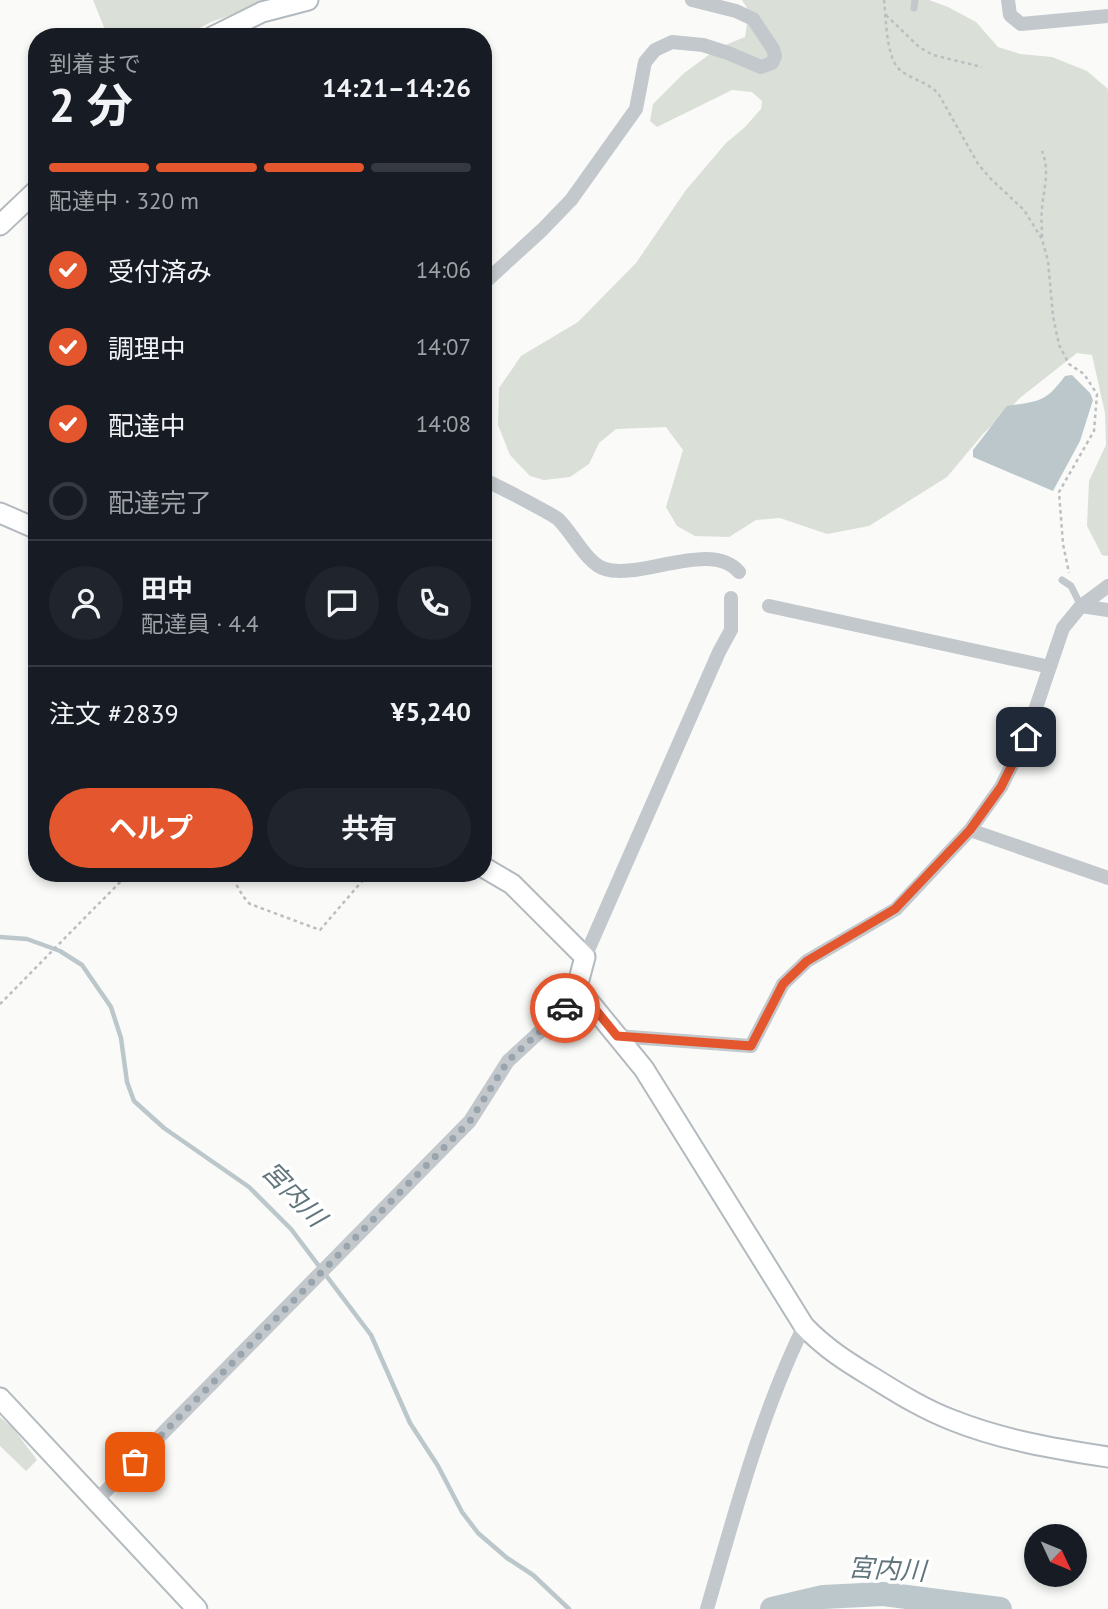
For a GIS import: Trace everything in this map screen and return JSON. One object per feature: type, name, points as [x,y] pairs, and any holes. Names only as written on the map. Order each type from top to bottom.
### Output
[{"type":"street","points":[[230,28],[262,12],[308,0]]},
{"type":"street","points":[[492,276],[542,230],[577,192],[636,109],[645,62],[655,50],[672,42],[703,45],[761,67],[772,63],[775,56],[773,48],[753,19],[736,11],[692,0]]},
{"type":"street","points":[[1008,0],[1010,15],[1021,24],[1108,16]]},
{"type":"street","points":[[0,225],[28,199]]},
{"type":"street","points":[[492,485],[549,512],[571,533],[596,565],[605,569],[619,571],[693,560],[717,560],[730,563],[739,572]]},
{"type":"street","points":[[0,513],[28,525]]},
{"type":"street","points":[[617,1036],[751,1046],[783,984],[807,961],[895,909],[970,830],[1001,787],[1026,737],[1063,628],[1082,606],[1108,586]]},
{"type":"street","points":[[731,598],[731,630],[713,664],[585,957],[577,987],[644,1069],[804,1326],[823,1346],[846,1363],[916,1404],[953,1421],[1042,1447],[1108,1457]]},
{"type":"street","points":[[769,606],[1050,667]]},
{"type":"street","points":[[1082,606],[1108,610]]},
{"type":"street","points":[[970,830],[1108,878]]},
{"type":"street","points":[[492,872],[512,884],[585,957]]},
{"type":"street","points":[[96,1501],[470,1121],[508,1061],[582,993]]},
{"type":"street","points":[[707,1609],[758,1437],[775,1398],[781,1373],[804,1326]]},
{"type":"street","points":[[0,1398],[197,1609]]},
{"type":"lane","points":[[1062,580],[1071,586],[1082,606]]},
{"type":"path","points":[[884,0],[890,51],[895,64],[902,71],[930,85],[937,93],[978,164],[1024,210],[1042,239]]},
{"type":"path","points":[[885,13],[919,47],[933,55],[982,66]]},
{"type":"path","points":[[1042,150],[1047,163],[1041,211],[1042,239],[1048,261],[1053,316],[1059,345],[1069,364],[1084,374],[1097,394],[1094,431],[1059,492],[1063,544],[1071,586]]},
{"type":"path","points":[[0,1004],[120,882]]},
{"type":"path","points":[[234,882],[242,898],[250,904],[320,930],[361,882]]},
{"type":"shaded area","points":[[93,0],[274,0],[200,28],[104,28]]},
{"type":"shaded area","points":[[742,0],[929,0],[976,22],[998,47],[1020,54],[1052,57],[1087,71],[1108,89],[1108,556],[1102,555],[1087,526],[1089,481],[1106,445],[1105,413],[1092,355],[1077,353],[1021,397],[983,434],[947,477],[869,526],[827,534],[780,518],[756,520],[729,537],[695,536],[677,526],[666,507],[683,450],[666,427],[616,429],[599,443],[589,464],[570,477],[544,480],[530,476],[510,455],[498,425],[499,388],[521,356],[578,322],[636,263],[686,190],[726,143],[761,109],[762,101],[752,92],[732,90],[657,127],[650,121],[653,104],[683,74],[718,48],[745,37],[749,11]]},
{"type":"shaded area","points":[[1072,375],[1090,393],[1093,400],[1080,441],[1053,491],[973,457],[973,450],[1007,406],[1040,399],[1052,391],[1065,376]]},
{"type":"shaded area","points":[[0,1417],[13,1428],[37,1460],[26,1471],[0,1446]]},
{"type":"waterway","name":"宮内川","points":[[0,937],[27,939],[60,951],[82,965],[111,1007],[121,1038],[127,1082],[134,1101],[164,1128],[249,1187],[291,1229],[371,1335],[410,1423],[438,1466],[462,1512],[478,1533],[507,1558],[533,1575],[569,1609]]},
{"type":"waterway","name":"宮内川","points":[[772,1609],[823,1597],[883,1594],[1000,1609]]},
{"type":"way so far","points":[[135,1462],[470,1121],[508,1061],[565,1008]]},
{"type":"route","points":[[565,1008],[582,993],[617,1036],[751,1046],[783,984],[807,961],[895,909],[970,830],[1001,787],[1026,737]]}]
